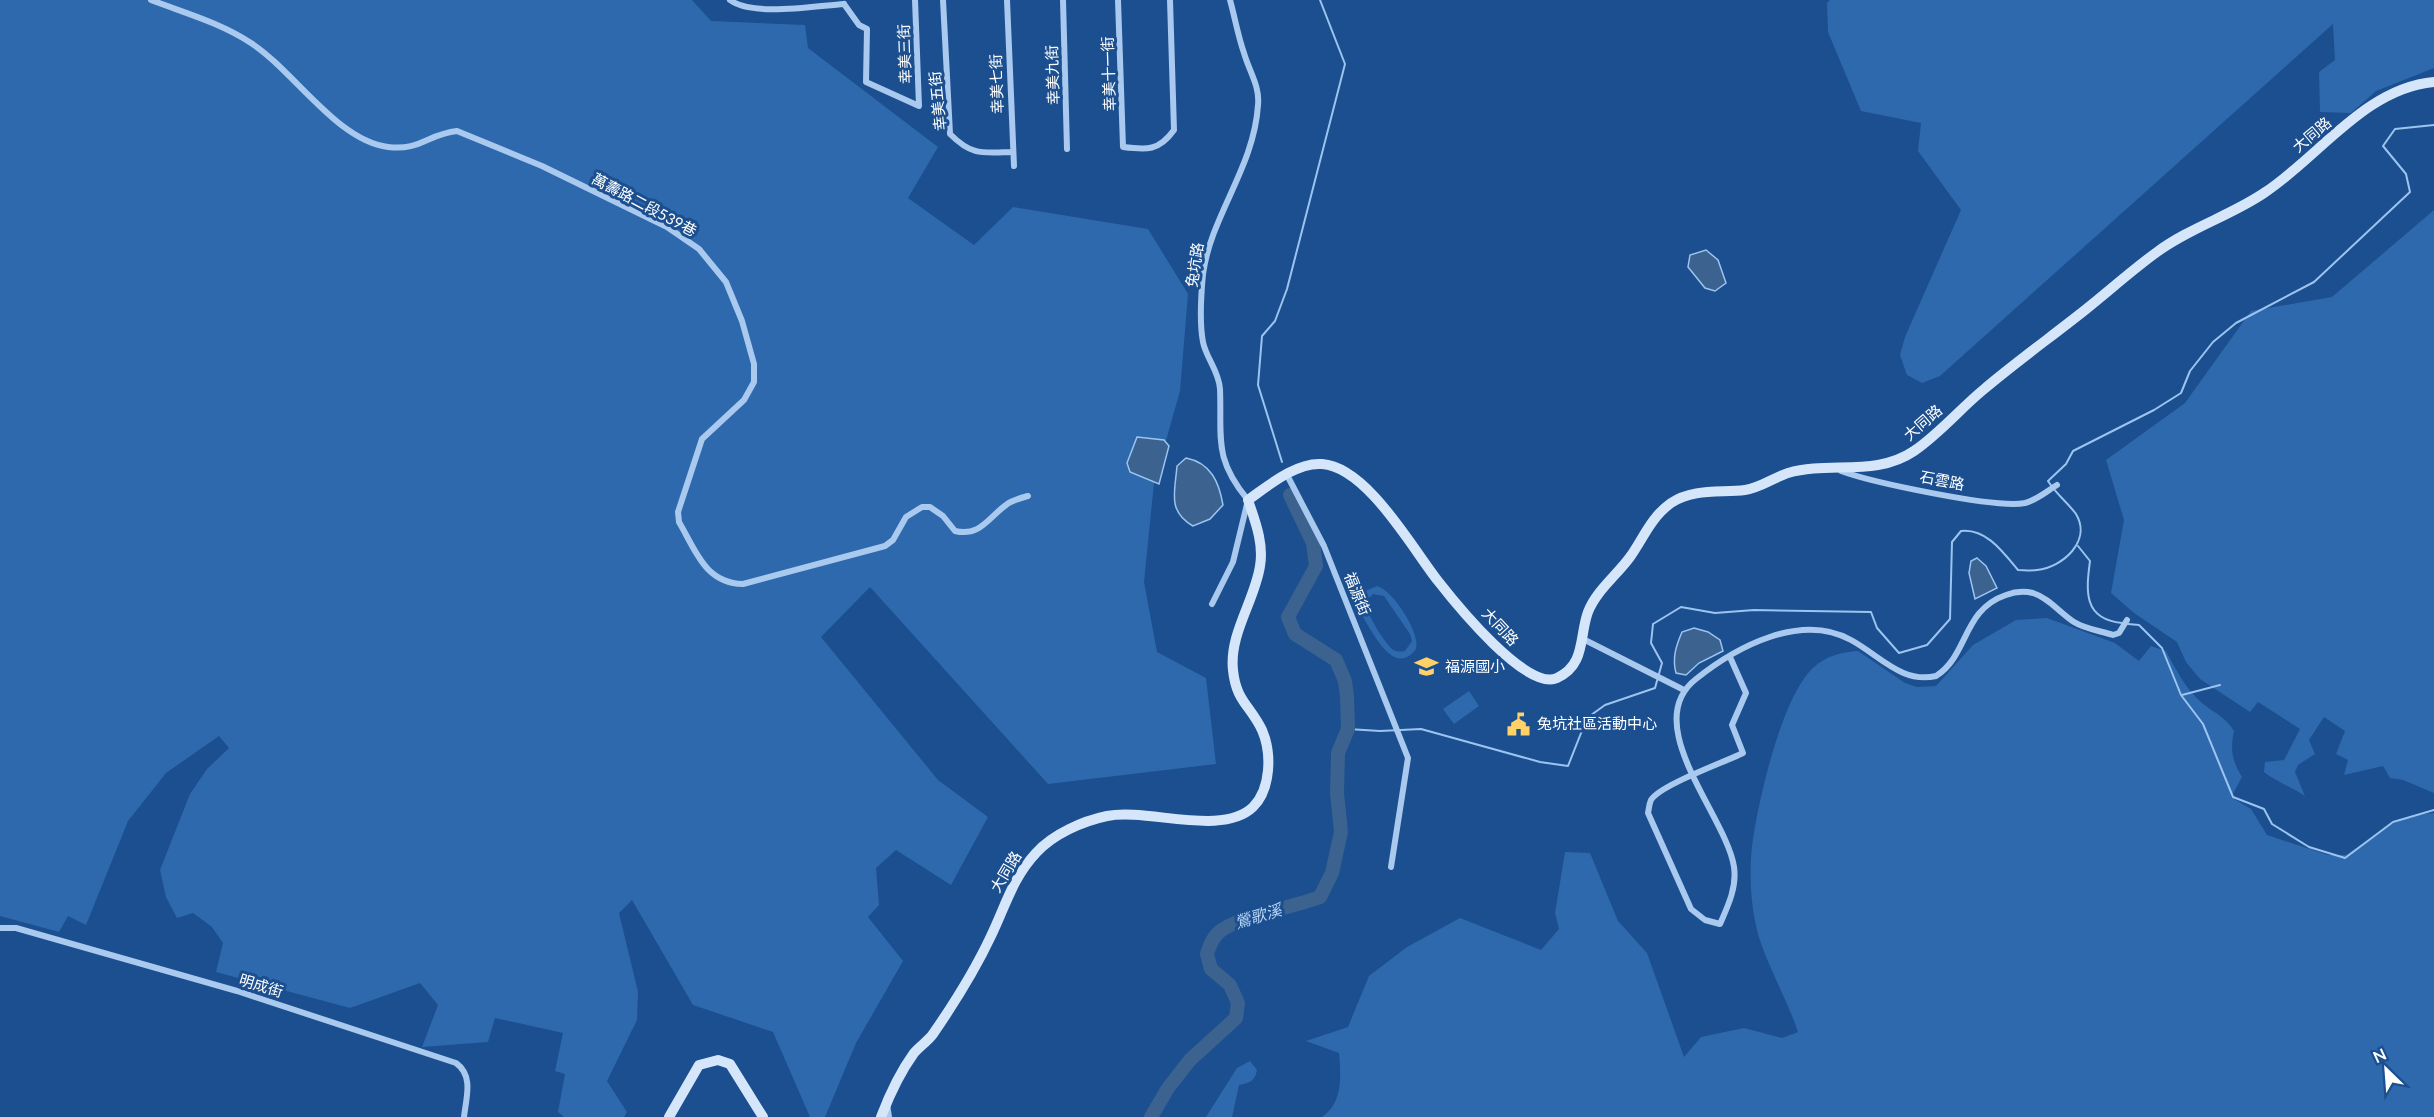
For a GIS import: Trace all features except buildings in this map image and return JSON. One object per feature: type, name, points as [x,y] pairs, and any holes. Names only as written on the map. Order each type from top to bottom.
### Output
[{"type":"street","name":"萬壽路二段539巷","points":[[151,0],[230,30],[253,44],[276,61],[335,118],[368,142],[410,149],[445,132],[457,131],[577,182],[667,227],[699,249],[726,282],[754,364],[754,382],[749,394],[702,439],[678,512],[679,522],[713,575],[733,583],[743,584],[873,551],[893,540],[906,517],[922,507],[930,507],[943,516],[955,531],[970,533],[982,528],[1006,505],[1028,496]]},
{"type":"street","points":[[730,0],[743,8],[758,9],[844,2]]},
{"type":"street","name":"幸美三街","points":[[844,2],[859,25],[867,29],[866,82],[919,106],[915,0]]},
{"type":"street","name":"幸美五街","points":[[942,0],[950,134],[964,147],[976,153],[1012,152]]},
{"type":"street","name":"幸美七街","points":[[1007,0],[1014,166]]},
{"type":"street","name":"幸美九街","points":[[1063,0],[1067,149]]},
{"type":"street","name":"幸美十一街","points":[[1119,0],[1124,147],[1145,150],[1165,143],[1174,130],[1170,0]]},
{"type":"street","name":"兔坑路","points":[[1230,0],[1244,55],[1257,90],[1258,105],[1246,163],[1209,243],[1203,274],[1203,343],[1220,386],[1220,451],[1224,465],[1248,500]]},
{"type":"street","name":"大同路","points":[[881,1117],[914,1054],[932,1036],[942,1020],[991,936],[1012,889],[1037,851],[1056,836],[1108,816],[1238,818],[1254,806],[1265,789],[1269,760],[1262,731],[1236,691],[1233,666],[1240,624],[1261,564],[1260,536],[1248,500],[1287,475],[1310,465],[1323,464],[1337,467],[1357,481],[1383,508],[1460,606],[1506,656],[1528,673],[1553,681],[1572,668],[1583,639],[1588,613],[1595,600],[1630,557],[1647,528],[1666,506],[1691,494],[1752,489],[1787,473],[1878,465],[1916,451],[1986,387],[2159,249],[2265,192],[2367,109],[2391,93],[2415,84],[2434,82]]},
{"type":"street","name":"石雲路","points":[[1834,468],[1859,477],[1970,498],[2024,503],[2057,485]]},
{"type":"street","name":"福源街","points":[[1287,475],[1324,546],[1408,758],[1391,867]]},
{"type":"street","points":[[1212,604],[1233,561],[1248,500]]},
{"type":"street","points":[[1730,657],[1745,688],[1745,700],[1732,725],[1743,753],[1694,776],[1657,793],[1649,805],[1649,819],[1691,909],[1705,920],[1720,924],[1730,900],[1734,882],[1734,866],[1694,776],[1682,750],[1678,732],[1677,715],[1684,690],[1693,681],[1730,657],[1785,632],[1812,629],[1849,638],[1910,677],[1936,676],[1953,658],[1978,612],[1990,602],[2015,592],[2031,592],[2044,598],[2076,623],[2113,635],[2119,633],[2127,620]]},
{"type":"street","points":[[1583,639],[1684,690]]},
{"type":"street","name":"明成街","points":[[0,928],[16,928],[237,991],[456,1063],[463,1068],[468,1080],[464,1117]]},
{"type":"street","points":[[669,1117],[699,1065],[718,1060],[730,1064],[763,1117]]},
{"type":"street","points":[[887,1103],[889,1117]]},
{"type":"shaded area","points":[[0,0],[692,0],[711,21],[805,25],[808,48],[938,147],[908,198],[974,245],[1013,207],[1148,229],[1188,294],[1180,391],[1154,483],[1144,582],[1157,652],[1206,678],[1216,764],[1048,784],[870,587],[821,637],[938,780],[988,817],[951,885],[896,850],[876,868],[879,905],[868,917],[903,961],[856,1043],[825,1117],[810,1117],[773,1032],[693,1005],[632,900],[619,913],[638,992],[637,1020],[607,1081],[627,1112],[624,1117],[564,1117],[558,1112],[565,1074],[555,1071],[563,1033],[495,1018],[488,1042],[422,1047],[438,1005],[420,983],[350,1008],[216,972],[223,943],[212,927],[193,913],[177,918],[166,897],[160,870],[190,794],[207,769],[229,748],[219,736],[166,773],[128,821],[86,925],[68,916],[59,932],[0,916]]},
{"type":"shaded area","points":[[1830,0],[2434,0],[2434,68],[2376,91],[2351,113],[2320,112],[2319,72],[2335,60],[2333,24],[1940,376],[1922,383],[1907,375],[1900,355],[1905,337],[1961,210],[1918,151],[1921,123],[1861,111],[1828,32],[1827,3]]},
{"type":"shaded area","points":[[2434,210],[2434,793],[2403,780],[2390,778],[2383,766],[2344,775],[2348,760],[2336,754],[2345,731],[2324,717],[2309,740],[2315,754],[2298,765],[2295,772],[2305,796],[2264,772],[2265,762],[2284,760],[2300,729],[2258,702],[2250,712],[2200,679],[2186,662],[2177,642],[2134,613],[2111,593],[2124,520],[2106,460],[2185,403],[2251,311],[2332,297]]},
{"type":"shaded area","points":[[1706,250],[1718,260],[1726,283],[1715,291],[1705,288],[1688,267],[1690,255]]},
{"type":"shaded area","points":[[1137,437],[1164,440],[1169,446],[1159,484],[1130,472],[1127,463]]},
{"type":"shaded area","points":[[1186,458],[1208,469],[1216,481],[1223,505],[1210,519],[1193,526],[1179,514],[1174,492],[1177,466]]},
{"type":"shaded area","points":[[1977,558],[1986,566],[1997,588],[1975,599],[1969,573],[1971,561]]},
{"type":"shaded area","points":[[1377,586],[1391,595],[1398,604],[1410,624],[1416,642],[1416,649],[1407,657],[1399,658],[1391,655],[1383,648],[1359,610],[1361,593]],"holes":[[[1373,594],[1384,596],[1410,634],[1412,641],[1405,651],[1392,649],[1368,612],[1365,602]]]},
{"type":"shaded area","points":[[2047,618],[2115,643],[2139,661],[2151,646],[2166,651],[2191,692],[2224,719],[2234,731],[2233,755],[2242,777],[2231,797],[2251,809],[2267,835],[2328,855],[2346,855],[2391,824],[2414,815],[2434,813],[2434,1117],[1322,1117],[1329,1111],[1337,1097],[1340,1080],[1339,1053],[1306,1041],[1348,1027],[1369,976],[1407,947],[1460,918],[1541,950],[1559,929],[1555,913],[1565,852],[1590,853],[1618,921],[1647,953],[1684,1057],[1701,1037],[1744,1028],[1782,1038],[1798,1032],[1758,934],[1752,901],[1751,870],[1753,839],[1766,775],[1782,724],[1802,682],[1823,660],[1839,654],[1858,651],[1905,683],[1917,687],[1936,686],[1973,645],[2016,620]]},
{"type":"shaded area","points":[[1694,628],[1708,632],[1720,640],[1723,651],[1699,663],[1686,675],[1676,673],[1676,647],[1682,632]]},
{"type":"shaded area","points":[[1469,691],[1479,706],[1454,724],[1443,709]]},
{"type":"shaded area","points":[[1250,1061],[1257,1070],[1256,1074],[1251,1081],[1239,1085],[1232,1117],[1206,1117],[1237,1068]]},
{"type":"waterway","points":[[1282,462],[1258,385],[1262,336],[1275,321],[1287,289],[1345,64],[1320,0]]},
{"type":"waterway","points":[[1348,729],[1380,731],[1421,729],[1540,762],[1568,766],[1587,718],[1605,705],[1655,688],[1662,663],[1651,643],[1653,624],[1681,607],[1715,613],[1754,610],[1871,612],[1877,628],[1899,653],[1927,645],[1950,619],[1952,542],[1961,531],[1970,531],[1986,537],[2018,570],[2047,568],[2065,558],[2078,543],[2080,524],[2076,514],[2048,481],[2066,464],[2073,451],[2154,410],[2181,393],[2190,371],[2213,342],[2236,323],[2314,282],[2410,192],[2406,174],[2383,146],[2395,129],[2434,125]]},
{"type":"waterway","name":"鶯歌溪","points":[[1151,1117],[1168,1088],[1190,1060],[1236,1018],[1238,1003],[1230,985],[1211,969],[1207,954],[1214,938],[1226,927],[1237,922],[1320,897],[1332,873],[1341,832],[1337,793],[1338,753],[1348,729],[1347,697],[1345,681],[1336,660],[1295,634],[1288,617],[1316,566],[1313,543],[1290,495]]},
{"type":"waterway","points":[[2078,546],[2090,561],[2088,593],[2094,610],[2100,616],[2122,623]]},
{"type":"waterway","points":[[2128,624],[2139,625],[2162,648],[2181,695],[2203,724],[2233,797],[2264,809],[2272,824],[2309,847],[2345,858],[2393,822],[2434,810]]},
{"type":"waterway","points":[[2182,695],[2220,685]]},
{"type":"place","name":"福源國小","points":[[1427,667]]},
{"type":"place","name":"兔坑社區活動中心","points":[[1519,724]]}]
